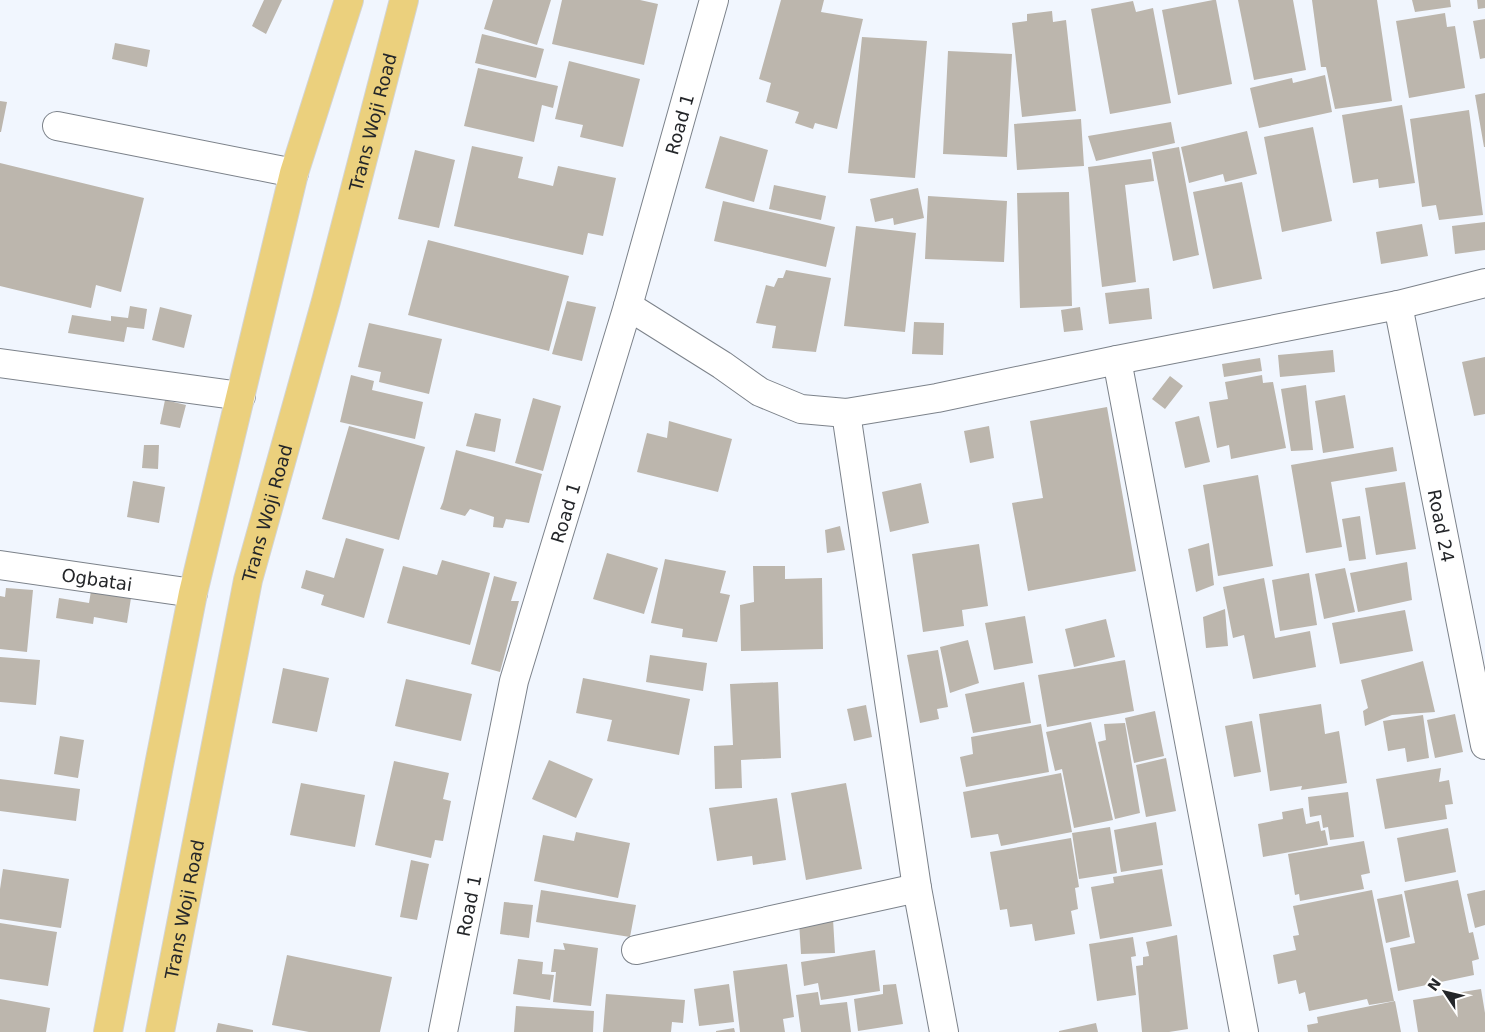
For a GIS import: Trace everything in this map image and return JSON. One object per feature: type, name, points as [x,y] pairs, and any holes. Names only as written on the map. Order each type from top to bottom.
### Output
[{"type":"main road","points":[[108,1032],[194,593],[294,173],[349,0]]},
{"type":"main road","name":"Trans Woji Road","points":[[160,1032],[248,580],[326,301],[404,0]]},
{"type":"street","name":"Road 1","points":[[443,1032],[514,681],[628,306],[714,0]]},
{"type":"street","points":[[57,126],[294,173]]},
{"type":"street","points":[[628,306],[722,365],[760,392],[801,410],[846,413],[937,398],[1117,360],[1398,306],[1485,283]]},
{"type":"street","name":"Road 24","points":[[1398,306],[1485,745]]},
{"type":"street","points":[[1117,360],[1244,1032]]},
{"type":"street","points":[[0,363],[241,396]]},
{"type":"street","points":[[846,413],[917,888],[944,1032]]},
{"type":"street","name":"Ogbatai","points":[[0,565],[194,593]]},
{"type":"street","points":[[636,950],[917,888]]},
{"type":"building","points":[[264,0],[282,0],[266,34],[252,26]]},
{"type":"building","points":[[493,0],[551,0],[537,45],[484,29]]},
{"type":"building","points":[[562,0],[640,0],[658,4],[644,65],[552,44]]},
{"type":"building","points":[[781,0],[824,0],[821,12],[863,19],[837,129],[815,123],[813,129],[795,123],[799,112],[766,102],[771,83],[759,79]]},
{"type":"building","points":[[1216,0],[1232,84],[1178,95],[1162,10]]},
{"type":"building","points":[[1238,0],[1293,0],[1306,70],[1254,80]]},
{"type":"building","points":[[1312,0],[1377,0],[1392,101],[1335,109],[1326,67],[1321,67]]},
{"type":"building","points":[[1412,0],[1450,0],[1451,7],[1415,12]]},
{"type":"building","points":[[1477,0],[1485,0],[1485,8],[1478,9]]},
{"type":"building","points":[[1133,1],[1136,12],[1153,8],[1171,103],[1110,114],[1091,9]]},
{"type":"building","points":[[1052,11],[1053,22],[1066,20],[1076,111],[1022,117],[1012,23],[1027,21],[1027,14]]},
{"type":"building","points":[[1445,13],[1447,27],[1455,26],[1465,88],[1409,98],[1396,21]]},
{"type":"building","points":[[1485,19],[1485,58],[1480,59],[1473,21]]},
{"type":"building","points":[[482,34],[544,49],[536,78],[475,63]]},
{"type":"building","points":[[862,37],[927,41],[915,178],[848,173]]},
{"type":"building","points":[[115,43],[150,50],[147,67],[112,59]]},
{"type":"building","points":[[948,51],[1012,54],[1007,157],[943,154]]},
{"type":"building","points":[[569,61],[640,79],[623,147],[580,137],[583,125],[555,119]]},
{"type":"building","points":[[478,68],[558,86],[553,108],[542,105],[534,142],[464,126]]},
{"type":"building","points":[[1325,75],[1332,112],[1259,128],[1250,88],[1292,78],[1293,83]]},
{"type":"building","points":[[1485,93],[1485,147],[1484,147],[1475,95]]},
{"type":"building","points":[[0,101],[7,102],[1,132],[0,132]]},
{"type":"building","points":[[1402,105],[1415,183],[1379,188],[1378,179],[1353,183],[1342,115]]},
{"type":"building","points":[[1469,110],[1483,215],[1439,220],[1436,205],[1422,207],[1410,119]]},
{"type":"building","points":[[1081,119],[1084,166],[1017,170],[1014,124]]},
{"type":"building","points":[[1171,122],[1175,143],[1096,161],[1088,136]]},
{"type":"building","points":[[1313,127],[1332,221],[1282,232],[1264,137]]},
{"type":"building","points":[[1247,131],[1257,174],[1225,182],[1223,174],[1189,183],[1181,147]]},
{"type":"building","points":[[720,136],[768,150],[754,202],[705,188]]},
{"type":"building","points":[[472,146],[523,157],[518,178],[553,186],[558,166],[616,178],[603,236],[588,233],[583,255],[454,226]]},
{"type":"building","points":[[1179,147],[1199,255],[1173,261],[1152,152]]},
{"type":"building","points":[[415,150],[455,160],[439,228],[398,219]]},
{"type":"building","points":[[1151,159],[1154,181],[1125,185],[1136,282],[1102,287],[1088,167]]},
{"type":"building","points":[[0,163],[144,198],[121,292],[96,285],[91,308],[0,286]]},
{"type":"building","points":[[1242,182],[1262,279],[1213,289],[1193,192]]},
{"type":"building","points":[[774,185],[826,196],[821,220],[769,209]]},
{"type":"building","points":[[918,188],[924,218],[894,225],[893,218],[875,222],[870,199]]},
{"type":"building","points":[[1069,192],[1072,306],[1020,308],[1017,193]]},
{"type":"building","points":[[928,196],[1007,201],[1004,262],[925,259]]},
{"type":"building","points":[[723,201],[835,227],[826,267],[714,241]]},
{"type":"building","points":[[1485,222],[1485,250],[1455,254],[1452,226]]},
{"type":"building","points":[[1422,224],[1428,256],[1381,264],[1376,232]]},
{"type":"building","points":[[856,226],[916,233],[905,332],[844,326]]},
{"type":"building","points":[[428,240],[569,276],[549,351],[408,315]]},
{"type":"building","points":[[786,270],[831,278],[816,352],[772,348],[776,326],[756,323],[766,285],[774,287],[778,278],[783,278]]},
{"type":"building","points":[[1149,288],[1152,319],[1109,324],[1105,293]]},
{"type":"building","points":[[567,301],[596,307],[582,361],[552,354]]},
{"type":"building","points":[[130,306],[147,309],[144,329],[127,327],[124,342],[68,333],[72,315],[111,321],[111,316],[128,318]]},
{"type":"building","points":[[160,307],[192,315],[184,348],[152,340]]},
{"type":"building","points":[[1080,307],[1083,330],[1064,332],[1061,310]]},
{"type":"building","points":[[914,322],[944,323],[943,355],[912,354]]},
{"type":"building","points":[[369,323],[442,339],[429,394],[379,382],[381,372],[358,367]]},
{"type":"building","points":[[1333,350],[1335,372],[1280,377],[1278,355]]},
{"type":"building","points":[[1485,357],[1485,414],[1474,416],[1462,362]]},
{"type":"building","points":[[1260,358],[1262,371],[1224,377],[1222,364]]},
{"type":"building","points":[[351,375],[374,381],[372,390],[423,402],[415,439],[340,422]]},
{"type":"building","points":[[1262,375],[1263,383],[1273,382],[1286,448],[1231,459],[1229,445],[1217,448],[1209,402],[1228,399],[1225,382]]},
{"type":"building","points":[[1170,376],[1183,386],[1165,409],[1152,399]]},
{"type":"building","points":[[1306,385],[1313,450],[1291,451],[1281,389]]},
{"type":"building","points":[[1345,395],[1354,448],[1323,453],[1315,401]]},
{"type":"building","points":[[533,398],[561,406],[543,471],[515,463]]},
{"type":"building","points":[[165,400],[186,405],[180,428],[160,424]]},
{"type":"building","points":[[1107,407],[1136,571],[1028,591],[1012,503],[1043,498],[1030,421]]},
{"type":"building","points":[[475,413],[501,419],[495,452],[466,446]]},
{"type":"building","points":[[1199,416],[1210,462],[1185,468],[1175,422]]},
{"type":"building","points":[[669,421],[732,439],[718,492],[637,472],[647,433],[667,438]]},
{"type":"building","points":[[349,426],[425,447],[399,540],[322,519]]},
{"type":"building","points":[[989,426],[994,458],[970,463],[964,431]]},
{"type":"building","points":[[144,445],[159,445],[158,469],[142,468]]},
{"type":"building","points":[[1393,447],[1397,471],[1331,482],[1342,547],[1306,553],[1291,465]]},
{"type":"building","points":[[456,450],[542,474],[529,523],[506,519],[503,528],[493,527],[494,517],[470,509],[465,516],[440,509]]},
{"type":"building","points":[[1258,475],[1273,566],[1218,576],[1203,485]]},
{"type":"building","points":[[133,481],[165,487],[159,523],[127,517]]},
{"type":"building","points":[[1405,482],[1416,549],[1376,555],[1365,488]]},
{"type":"building","points":[[921,483],[929,523],[890,532],[882,492]]},
{"type":"building","points":[[1360,516],[1366,559],[1349,561],[1342,519]]},
{"type":"building","points":[[840,526],[845,550],[827,553],[825,530]]},
{"type":"building","points":[[346,538],[384,549],[364,618],[321,605],[324,595],[301,588],[306,570],[334,578]]},
{"type":"building","points":[[1209,543],[1214,585],[1196,592],[1188,549]]},
{"type":"building","points":[[979,544],[988,606],[962,610],[964,626],[923,632],[912,554]]},
{"type":"building","points":[[607,553],[658,568],[644,614],[593,599]]},
{"type":"building","points":[[665,559],[726,571],[720,593],[730,595],[717,642],[682,637],[683,629],[651,623]]},
{"type":"building","points":[[442,560],[490,573],[470,645],[387,623],[403,566],[437,575]]},
{"type":"building","points":[[1407,562],[1412,600],[1358,612],[1350,573]]},
{"type":"building","points":[[753,566],[785,566],[785,579],[822,578],[823,649],[741,651],[740,605],[754,602]]},
{"type":"building","points":[[1345,568],[1355,612],[1324,619],[1315,574]]},
{"type":"building","points":[[1309,573],[1317,625],[1280,631],[1272,580]]},
{"type":"building","points":[[494,576],[517,582],[511,601],[519,601],[500,672],[471,664]]},
{"type":"building","points":[[1264,578],[1275,638],[1310,631],[1316,667],[1253,679],[1244,635],[1233,638],[1223,587]]},
{"type":"building","points":[[6,588],[33,590],[27,652],[0,649],[0,596],[5,597]]},
{"type":"building","points":[[91,591],[131,598],[127,623],[94,617],[93,624],[56,618],[59,598],[89,603]]},
{"type":"building","points":[[1225,609],[1228,646],[1206,648],[1203,617]]},
{"type":"building","points":[[1405,610],[1413,651],[1340,664],[1332,623]]},
{"type":"building","points":[[1025,616],[1033,663],[994,670],[985,623]]},
{"type":"building","points":[[1106,619],[1115,657],[1074,667],[1065,629]]},
{"type":"building","points":[[968,640],[979,683],[950,693],[940,647]]},
{"type":"building","points":[[938,650],[948,707],[937,709],[939,719],[920,723],[907,655]]},
{"type":"building","points":[[650,655],[707,663],[703,691],[646,682]]},
{"type":"building","points":[[0,657],[40,660],[36,705],[0,702]]},
{"type":"building","points":[[1125,660],[1134,711],[1047,727],[1038,675]]},
{"type":"building","points":[[1423,661],[1435,712],[1392,715],[1365,726],[1363,711],[1368,708],[1361,680]]},
{"type":"building","points":[[283,668],[329,678],[317,732],[272,723]]},
{"type":"building","points":[[583,678],[690,699],[679,755],[607,741],[612,720],[576,713]]},
{"type":"building","points":[[406,679],[472,694],[461,741],[395,726]]},
{"type":"building","points":[[778,682],[781,758],[741,760],[742,788],[715,789],[714,746],[733,745],[730,684]]},
{"type":"building","points":[[1024,682],[1031,723],[973,733],[965,694]]},
{"type":"building","points":[[1321,704],[1325,734],[1339,731],[1347,783],[1301,790],[1302,786],[1270,791],[1259,714]]},
{"type":"building","points":[[866,705],[872,737],[854,741],[847,709]]},
{"type":"building","points":[[1155,711],[1164,756],[1134,763],[1125,718]]},
{"type":"building","points":[[1455,714],[1463,752],[1435,758],[1427,720]]},
{"type":"building","points":[[1423,715],[1429,758],[1407,762],[1405,748],[1388,751],[1383,721]]},
{"type":"building","points":[[1252,721],[1261,772],[1234,777],[1225,726]]},
{"type":"building","points":[[1091,722],[1113,820],[1074,828],[1062,769],[1055,771],[1046,732]]},
{"type":"building","points":[[1125,723],[1140,813],[1115,819],[1098,742],[1106,740],[1104,724]]},
{"type":"building","points":[[1041,724],[1049,772],[966,787],[960,757],[973,754],[971,737]]},
{"type":"building","points":[[60,736],[84,740],[78,778],[54,774]]},
{"type":"building","points":[[1166,758],[1176,811],[1146,817],[1136,765]]},
{"type":"building","points":[[549,760],[593,779],[576,818],[532,799]]},
{"type":"building","points":[[394,761],[449,773],[443,799],[451,801],[443,841],[435,840],[431,858],[375,845]]},
{"type":"building","points":[[1441,768],[1439,782],[1449,780],[1453,804],[1445,805],[1447,819],[1385,829],[1376,779]]},
{"type":"building","points":[[1061,773],[1072,832],[1001,846],[998,834],[971,838],[963,792]]},
{"type":"building","points":[[0,779],[80,789],[76,821],[0,811]]},
{"type":"building","points":[[301,783],[365,795],[355,847],[290,835]]},
{"type":"building","points":[[846,783],[862,869],[806,880],[791,793]]},
{"type":"building","points":[[1348,792],[1354,837],[1330,840],[1328,827],[1323,828],[1321,815],[1310,817],[1308,797]]},
{"type":"building","points":[[777,798],[786,860],[753,865],[752,856],[717,861],[709,808]]},
{"type":"building","points":[[1303,808],[1306,824],[1319,821],[1321,831],[1325,830],[1328,845],[1263,857],[1258,824],[1283,819],[1282,812]]},
{"type":"building","points":[[1156,822],[1163,865],[1121,872],[1114,830]]},
{"type":"building","points":[[1110,827],[1117,873],[1079,879],[1072,833]]},
{"type":"building","points":[[1448,828],[1456,872],[1405,882],[1397,838]]},
{"type":"building","points":[[576,832],[630,843],[618,898],[534,881],[543,835],[574,841]]},
{"type":"building","points":[[1071,838],[1079,887],[1075,888],[1078,909],[1071,911],[1075,934],[1035,941],[1032,924],[1010,927],[1007,909],[1000,910],[990,852]]},
{"type":"building","points":[[1364,841],[1370,873],[1361,875],[1364,889],[1300,901],[1299,894],[1295,895],[1288,854]]},
{"type":"building","points":[[411,860],[429,864],[417,920],[400,917]]},
{"type":"building","points":[[3,869],[69,879],[61,928],[0,919],[0,889]]},
{"type":"building","points":[[1162,869],[1172,926],[1100,939],[1091,887],[1114,883],[1113,877]]},
{"type":"building","points":[[1458,880],[1469,933],[1473,932],[1479,959],[1472,961],[1474,975],[1398,991],[1390,948],[1415,943],[1404,891]]},
{"type":"building","points":[[541,890],[636,905],[630,937],[536,922]]},
{"type":"building","points":[[1372,890],[1394,1001],[1369,1005],[1367,999],[1309,1011],[1305,992],[1299,994],[1296,980],[1278,984],[1273,955],[1296,950],[1293,936],[1299,935],[1293,906]]},
{"type":"building","points":[[1485,890],[1485,925],[1475,928],[1467,894]]},
{"type":"building","points":[[1402,894],[1410,937],[1386,943],[1377,899]]},
{"type":"building","points":[[504,902],[533,905],[529,938],[500,934]]},
{"type":"building","points":[[833,919],[835,953],[801,954],[799,921]]},
{"type":"building","points":[[0,923],[57,932],[48,986],[0,979]]},
{"type":"building","points":[[1177,935],[1188,1029],[1169,1032],[1142,1032],[1136,966],[1143,965],[1143,957],[1149,956],[1146,942]]},
{"type":"building","points":[[1133,937],[1136,956],[1131,957],[1136,995],[1097,1001],[1089,944]]},
{"type":"building","points":[[563,943],[598,948],[591,1006],[553,1002],[556,972],[551,972],[554,949],[565,950]]},
{"type":"building","points":[[875,950],[880,991],[821,1000],[818,983],[804,986],[801,962]]},
{"type":"building","points":[[287,955],[392,977],[380,1032],[309,1032],[272,1025]]},
{"type":"building","points":[[518,959],[543,962],[542,974],[554,975],[550,1000],[513,994]]},
{"type":"building","points":[[787,964],[794,1017],[783,1019],[785,1032],[740,1032],[733,971]]},
{"type":"building","points":[[729,984],[734,1022],[699,1026],[694,989]]},
{"type":"building","points":[[896,984],[903,1024],[858,1031],[854,999],[883,994],[883,985]]},
{"type":"building","points":[[1481,989],[1485,1013],[1485,1032],[1418,1032],[1413,1000]]},
{"type":"building","points":[[818,992],[820,1005],[847,1002],[851,1032],[801,1032],[796,995]]},
{"type":"building","points":[[606,994],[685,1000],[683,1023],[672,1022],[671,1032],[603,1032]]},
{"type":"building","points":[[0,999],[50,1008],[46,1032],[0,1032]]},
{"type":"building","points":[[1395,1001],[1401,1032],[1308,1032],[1307,1025],[1318,1023],[1317,1017]]},
{"type":"building","points":[[516,1006],[594,1011],[593,1032],[514,1032]]},
{"type":"building","points":[[218,1023],[253,1030],[253,1032],[216,1032]]},
{"type":"building","points":[[1096,1023],[1098,1032],[1059,1032],[1059,1031]]},
{"type":"building","points":[[734,1028],[735,1032],[716,1032],[716,1031]]}]
